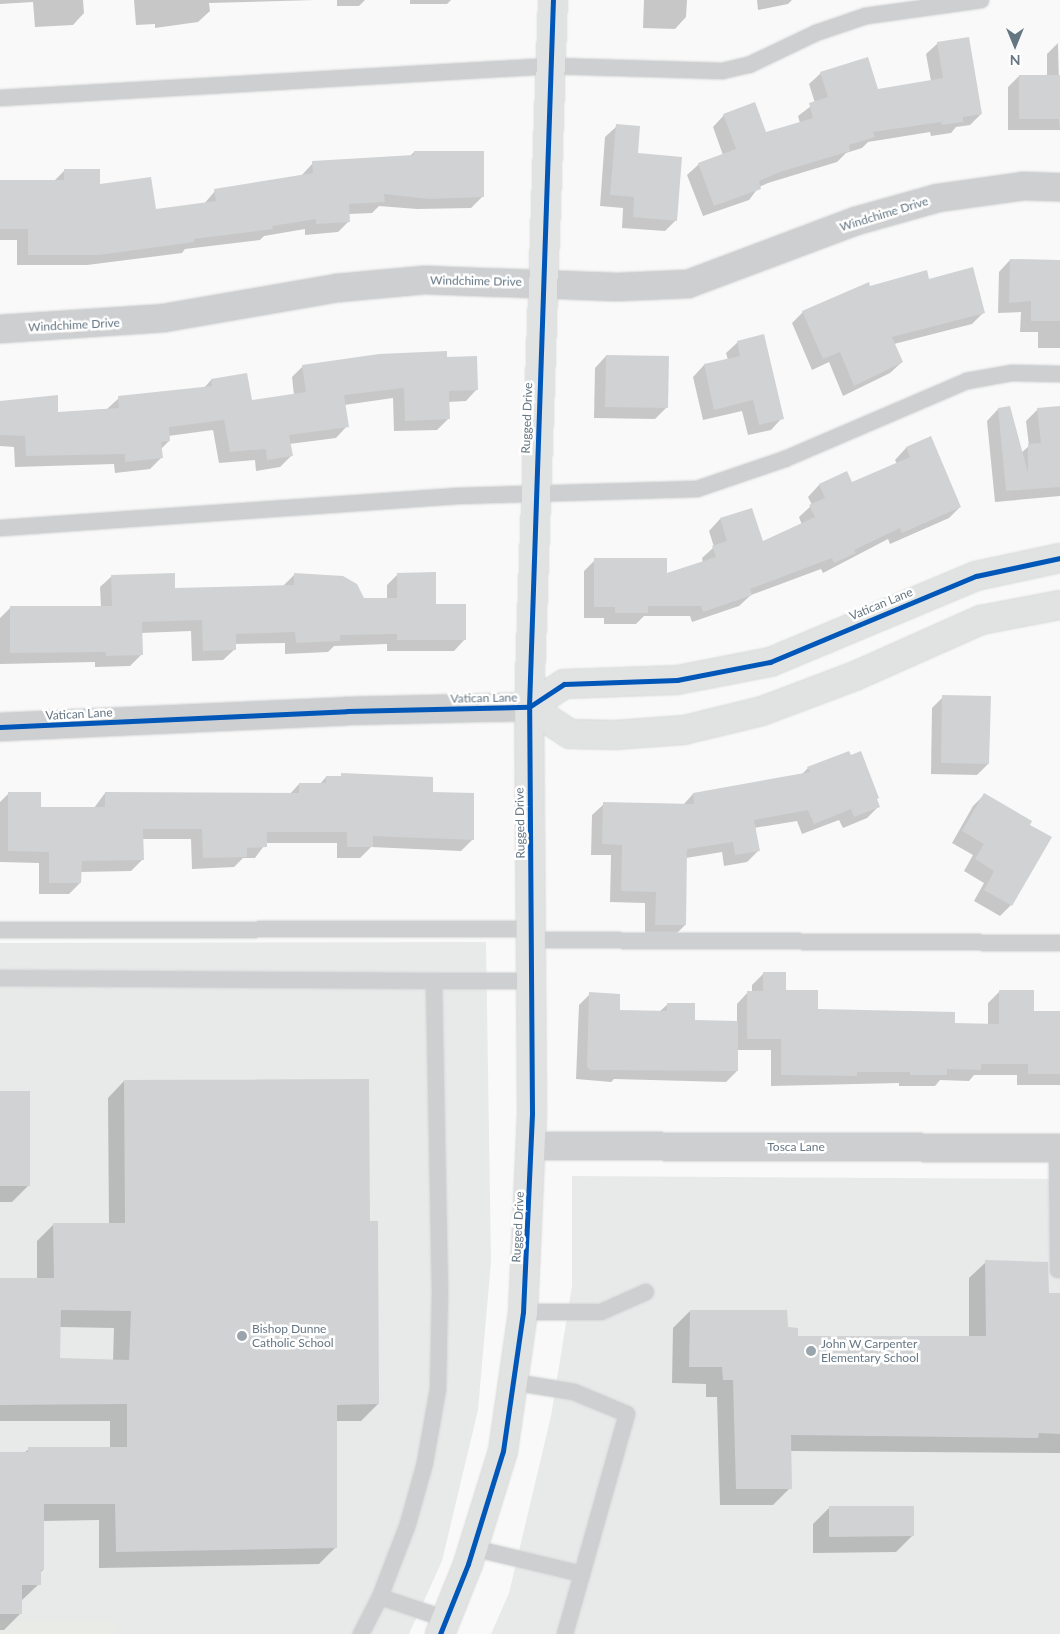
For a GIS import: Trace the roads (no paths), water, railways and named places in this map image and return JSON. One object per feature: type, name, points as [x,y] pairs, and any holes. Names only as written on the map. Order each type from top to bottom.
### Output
[{"type":"street","name":"Rugged Drive","points":[[443,1627],[473,1548],[502,1451],[523,1312],[531,1146],[532,981],[528,707],[541,282],[553,0]]},
{"type":"street","name":"Windchime Drive","points":[[0,329],[164,318],[336,288],[425,280],[541,282],[617,287],[688,284],[856,221],[938,198],[1023,186],[1060,187]]},
{"type":"street","name":"Vatican Lane","points":[[0,727],[347,711],[528,707],[564,684],[677,680],[770,662],[976,576],[1060,558]]},
{"type":"street","name":"Vatican Lane","points":[[528,707],[570,734],[616,735],[684,730],[762,711],[855,676],[980,620],[1060,605]]},
{"type":"street","name":"Tosca Lane","points":[[531,1146],[1058,1147]]},
{"type":"lane","points":[[0,98],[551,66],[722,71],[749,65],[816,34],[866,16],[981,0]]},
{"type":"lane","points":[[0,528],[457,496],[697,489],[785,459],[966,381],[1012,373],[1060,374]]},
{"type":"lane","points":[[0,930],[531,934],[1060,943]]},
{"type":"lane","points":[[0,978],[532,981]]},
{"type":"lane","points":[[361,1634],[380,1597],[408,1524],[425,1464],[438,1389],[440,1290],[434,981]]},
{"type":"lane","points":[[1058,1147],[1058,1270]]},
{"type":"lane","points":[[523,1312],[601,1312],[646,1292]]},
{"type":"lane","points":[[513,1382],[574,1392],[628,1414],[565,1634]]},
{"type":"lane","points":[[473,1548],[582,1574]]},
{"type":"lane","points":[[380,1597],[443,1627]]},
{"type":"place","name":"Bishop Dunne Catholic School","points":[[242,1336]]},
{"type":"place","name":"John W Carpenter Elementary School","points":[[811,1351]]}]
